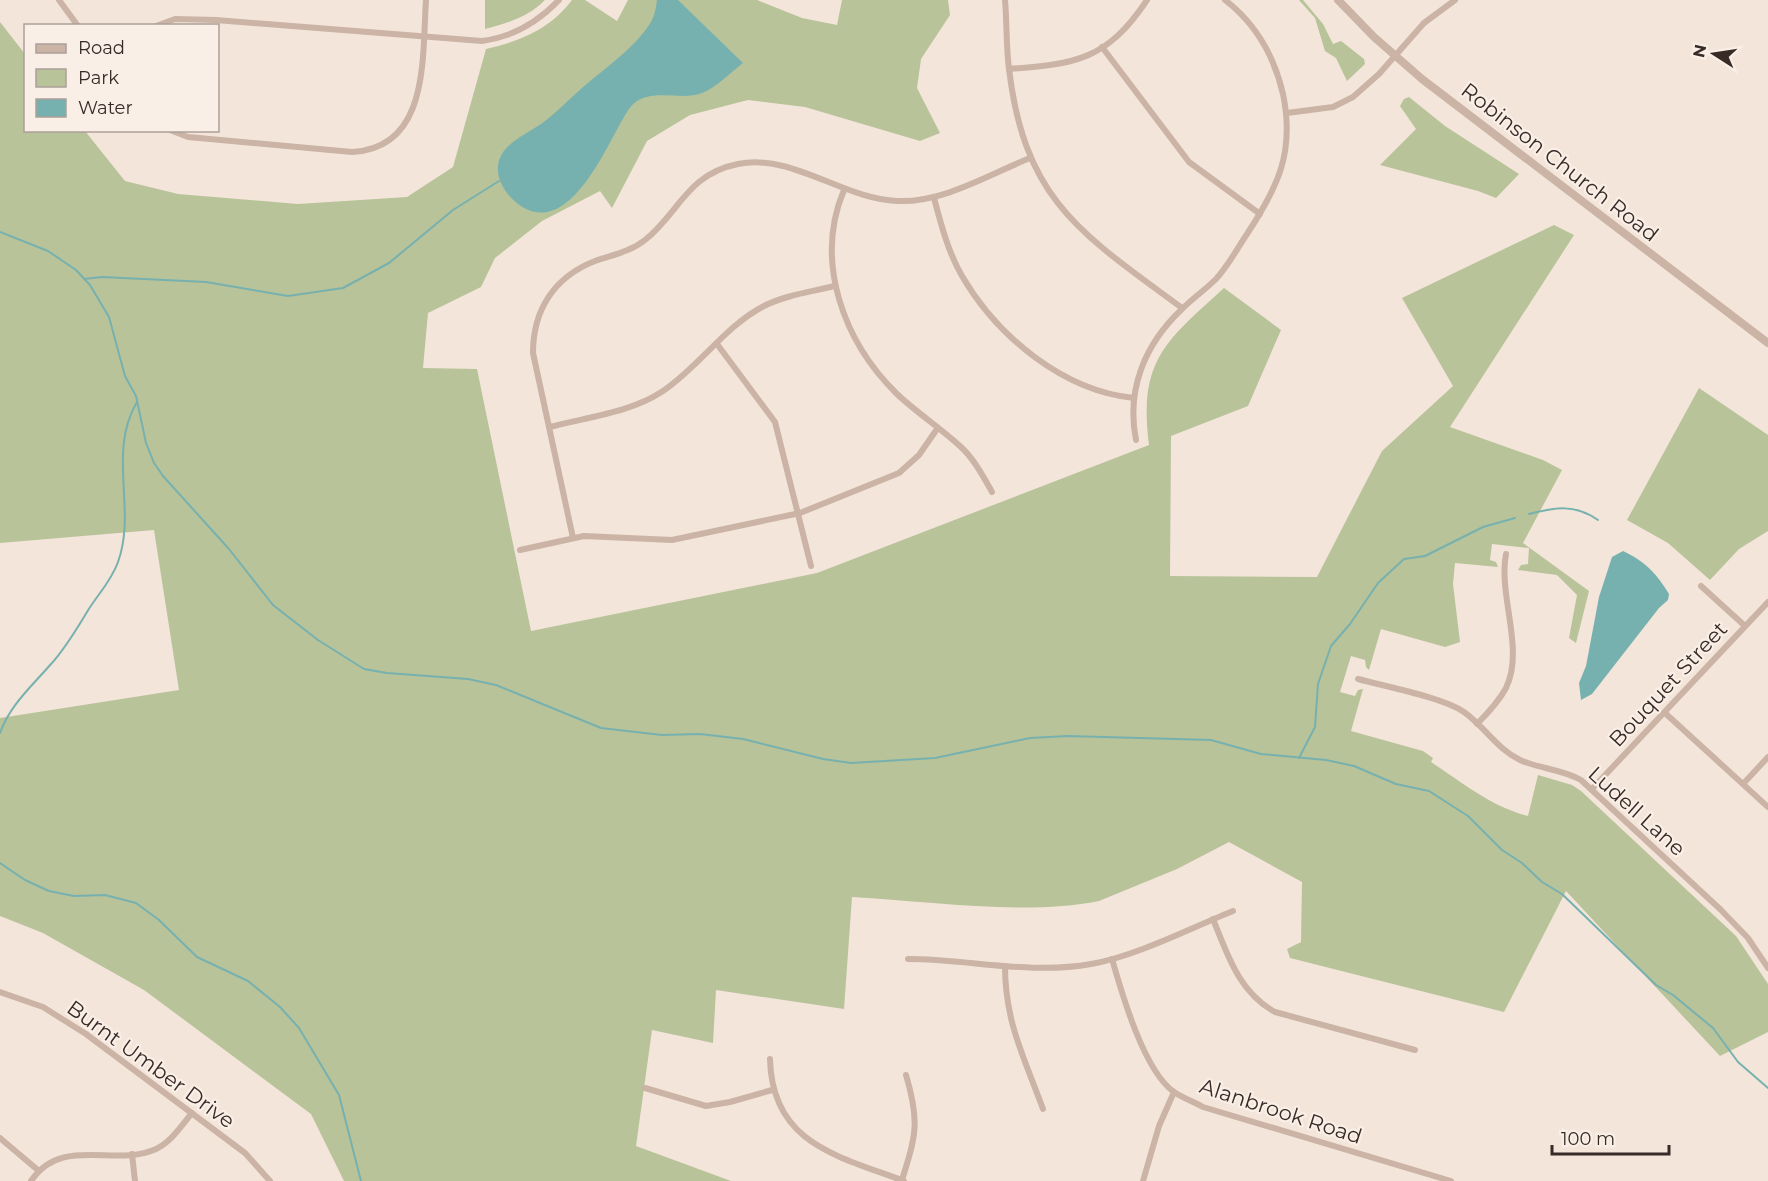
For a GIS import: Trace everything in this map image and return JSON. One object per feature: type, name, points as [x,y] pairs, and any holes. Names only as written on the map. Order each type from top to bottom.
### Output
[{"type":"street","points":[[59,0],[77,24]]},
{"type":"street","points":[[175,132],[188,137],[352,152],[379,146],[399,134],[416,104],[426,0]]},
{"type":"street","points":[[161,24],[175,19],[216,20],[482,41],[504,38],[543,17],[559,0]]},
{"type":"street","points":[[1005,0],[1009,69],[1015,105],[1030,158],[1055,201],[1072,222],[1092,241],[1182,308]]},
{"type":"street","points":[[1009,69],[1065,64],[1082,59],[1120,33],[1147,0]]},
{"type":"street","points":[[1136,440],[1132,423],[1134,398],[1141,366],[1152,344],[1182,308],[1217,278],[1260,214],[1279,179],[1285,158],[1287,113],[1277,70],[1269,52],[1247,20],[1225,0]]},
{"type":"street","name":"Robinson Church Road","points":[[1338,0],[1395,56],[1768,344]]},
{"type":"street","points":[[1287,113],[1321,110],[1344,102],[1364,89],[1424,24],[1455,0]]},
{"type":"street","points":[[1102,47],[1189,162],[1260,214]]},
{"type":"street","points":[[573,538],[533,353],[533,336],[541,310],[558,283],[583,266],[639,244],[652,234],[688,190],[724,168],[739,164],[761,162],[805,174],[844,190],[898,201],[934,198],[1030,158]]},
{"type":"street","points":[[844,190],[831,230],[830,255],[834,286],[858,341],[875,369],[897,394],[961,447],[992,492]]},
{"type":"street","points":[[934,198],[942,228],[957,265],[990,316],[1029,352],[1057,370],[1111,396],[1134,398]]},
{"type":"street","points":[[550,427],[642,403],[685,374],[717,344],[764,306],[787,297],[834,286]]},
{"type":"street","points":[[717,344],[775,422],[800,513],[811,566]]},
{"type":"street","points":[[520,550],[573,538],[602,536],[672,540],[800,513],[899,473],[919,455],[937,429]]},
{"type":"street","points":[[1477,724],[1495,705],[1510,677],[1512,662],[1505,586],[1506,554]]},
{"type":"street","points":[[1701,586],[1745,626]]},
{"type":"street","name":"Bouquet Street","points":[[1592,789],[1768,602]]},
{"type":"street","name":"Ludell Lane","points":[[1358,679],[1448,705],[1464,712],[1508,753],[1521,761],[1569,773],[1592,789],[1721,909],[1748,938],[1768,968]]},
{"type":"street","points":[[1665,712],[1768,807]]},
{"type":"street","points":[[1743,784],[1768,757]]},
{"type":"street","points":[[908,959],[1005,966],[1090,965],[1112,959],[1233,912]]},
{"type":"street","points":[[1213,919],[1240,980],[1260,1004],[1275,1012],[1415,1050]]},
{"type":"street","name":"Alanbrook Road","points":[[1112,959],[1137,1033],[1154,1068],[1174,1092],[1203,1107],[1451,1181]]},
{"type":"street","points":[[1005,966],[1005,994],[1010,1023],[1043,1109]]},
{"type":"street","name":"Burnt Umber Drive","points":[[0,992],[27,1000],[60,1016],[245,1153],[270,1181]]},
{"type":"street","points":[[770,1059],[772,1090],[793,1125],[809,1141],[830,1154],[903,1181],[916,1134],[915,1110],[906,1075]]},
{"type":"street","points":[[645,1088],[706,1106],[772,1090]]},
{"type":"street","points":[[1143,1181],[1159,1126],[1174,1092]]},
{"type":"street","points":[[31,1181],[39,1170],[66,1155],[132,1154],[149,1151],[167,1142],[192,1113]]},
{"type":"street","points":[[0,1138],[39,1170]]},
{"type":"street","points":[[132,1154],[135,1181]]},
{"type":"green space","points":[[485,0],[545,0],[532,11],[517,19],[485,29]]},
{"type":"green space","points":[[572,0],[585,0],[617,21],[628,0],[757,0],[802,18],[837,25],[842,0],[948,0],[950,15],[921,59],[917,88],[940,133],[920,141],[805,107],[748,100],[690,115],[647,141],[612,208],[600,191],[542,221],[495,258],[481,287],[428,313],[423,368],[477,369],[531,631],[817,573],[1149,445],[1148,392],[1161,354],[1186,323],[1224,288],[1281,330],[1248,406],[1171,436],[1170,576],[1317,577],[1382,451],[1453,386],[1402,298],[1554,225],[1574,235],[1450,427],[1543,460],[1562,470],[1523,543],[1589,591],[1576,643],[1569,638],[1577,595],[1557,575],[1518,570],[1521,565],[1528,564],[1529,548],[1492,544],[1490,560],[1496,562],[1498,567],[1455,563],[1453,584],[1460,642],[1445,647],[1381,629],[1369,670],[1365,660],[1351,656],[1340,692],[1355,696],[1358,690],[1363,689],[1351,731],[1423,751],[1433,758],[1431,762],[1466,786],[1514,812],[1528,816],[1538,775],[1572,785],[1581,791],[1736,936],[1768,984],[1768,1032],[1720,1056],[1566,891],[1504,1012],[1290,958],[1287,949],[1301,942],[1302,882],[1229,842],[1177,869],[1099,901],[1040,907],[1008,907],[852,897],[844,1009],[716,990],[713,1043],[652,1030],[636,1146],[731,1181],[344,1181],[311,1114],[144,990],[43,933],[0,916],[0,718],[179,690],[154,530],[0,543],[0,22],[24,53],[24,132],[86,132],[125,181],[178,194],[298,204],[407,197],[453,167],[486,49],[523,38],[554,19]]},
{"type":"green space","points":[[1299,0],[1303,0],[1323,24],[1333,44],[1341,41],[1364,59],[1365,64],[1347,81],[1336,58],[1325,51],[1315,18]]},
{"type":"green space","points":[[1409,97],[1445,126],[1519,174],[1496,198],[1478,191],[1380,165],[1416,129],[1400,106],[1404,99]]},
{"type":"green space","points":[[1699,388],[1768,435],[1768,531],[1739,549],[1710,580],[1668,543],[1627,520]]},
{"type":"water","points":[[657,0],[678,0],[743,63],[718,84],[702,93],[684,96],[654,96],[636,102],[629,109],[588,179],[574,196],[559,208],[542,213],[517,204],[506,192],[499,177],[499,161],[502,154],[516,140],[550,117],[628,49],[651,22]]},
{"type":"water","points":[[1623,551],[1638,559],[1655,574],[1669,594],[1668,600],[1659,608],[1592,694],[1581,700],[1579,683],[1586,666],[1599,597],[1612,557]]},
{"type":"waterway","points":[[84,279],[102,277],[206,282],[288,296],[343,288],[389,263],[453,210],[499,181]]},
{"type":"waterway","points":[[0,232],[48,251],[76,270],[90,285],[109,317],[125,376],[136,396],[146,443],[154,463],[163,476],[229,549],[273,605],[318,640],[364,669],[468,679],[496,685],[601,728],[662,735],[700,734],[743,739],[823,759],[851,763],[935,758],[1030,738],[1068,736],[1211,740],[1261,754],[1326,760],[1354,766],[1396,784],[1429,791],[1468,816],[1502,850],[1522,863],[1542,882],[1562,894],[1656,985],[1673,995],[1713,1028],[1738,1062],[1768,1088]]},
{"type":"waterway","points":[[0,733],[16,705],[70,639],[108,582],[118,562],[125,522],[124,441],[128,421],[137,402]]},
{"type":"waterway","points":[[1529,514],[1565,508],[1581,511],[1598,520]]},
{"type":"waterway","points":[[1299,758],[1315,727],[1318,684],[1331,646],[1350,624],[1378,583],[1404,559],[1425,556],[1483,527],[1515,518]]},
{"type":"waterway","points":[[0,863],[25,880],[49,891],[74,896],[105,895],[136,903],[159,920],[197,957],[248,981],[280,1007],[299,1028],[339,1095],[361,1181]]}]
